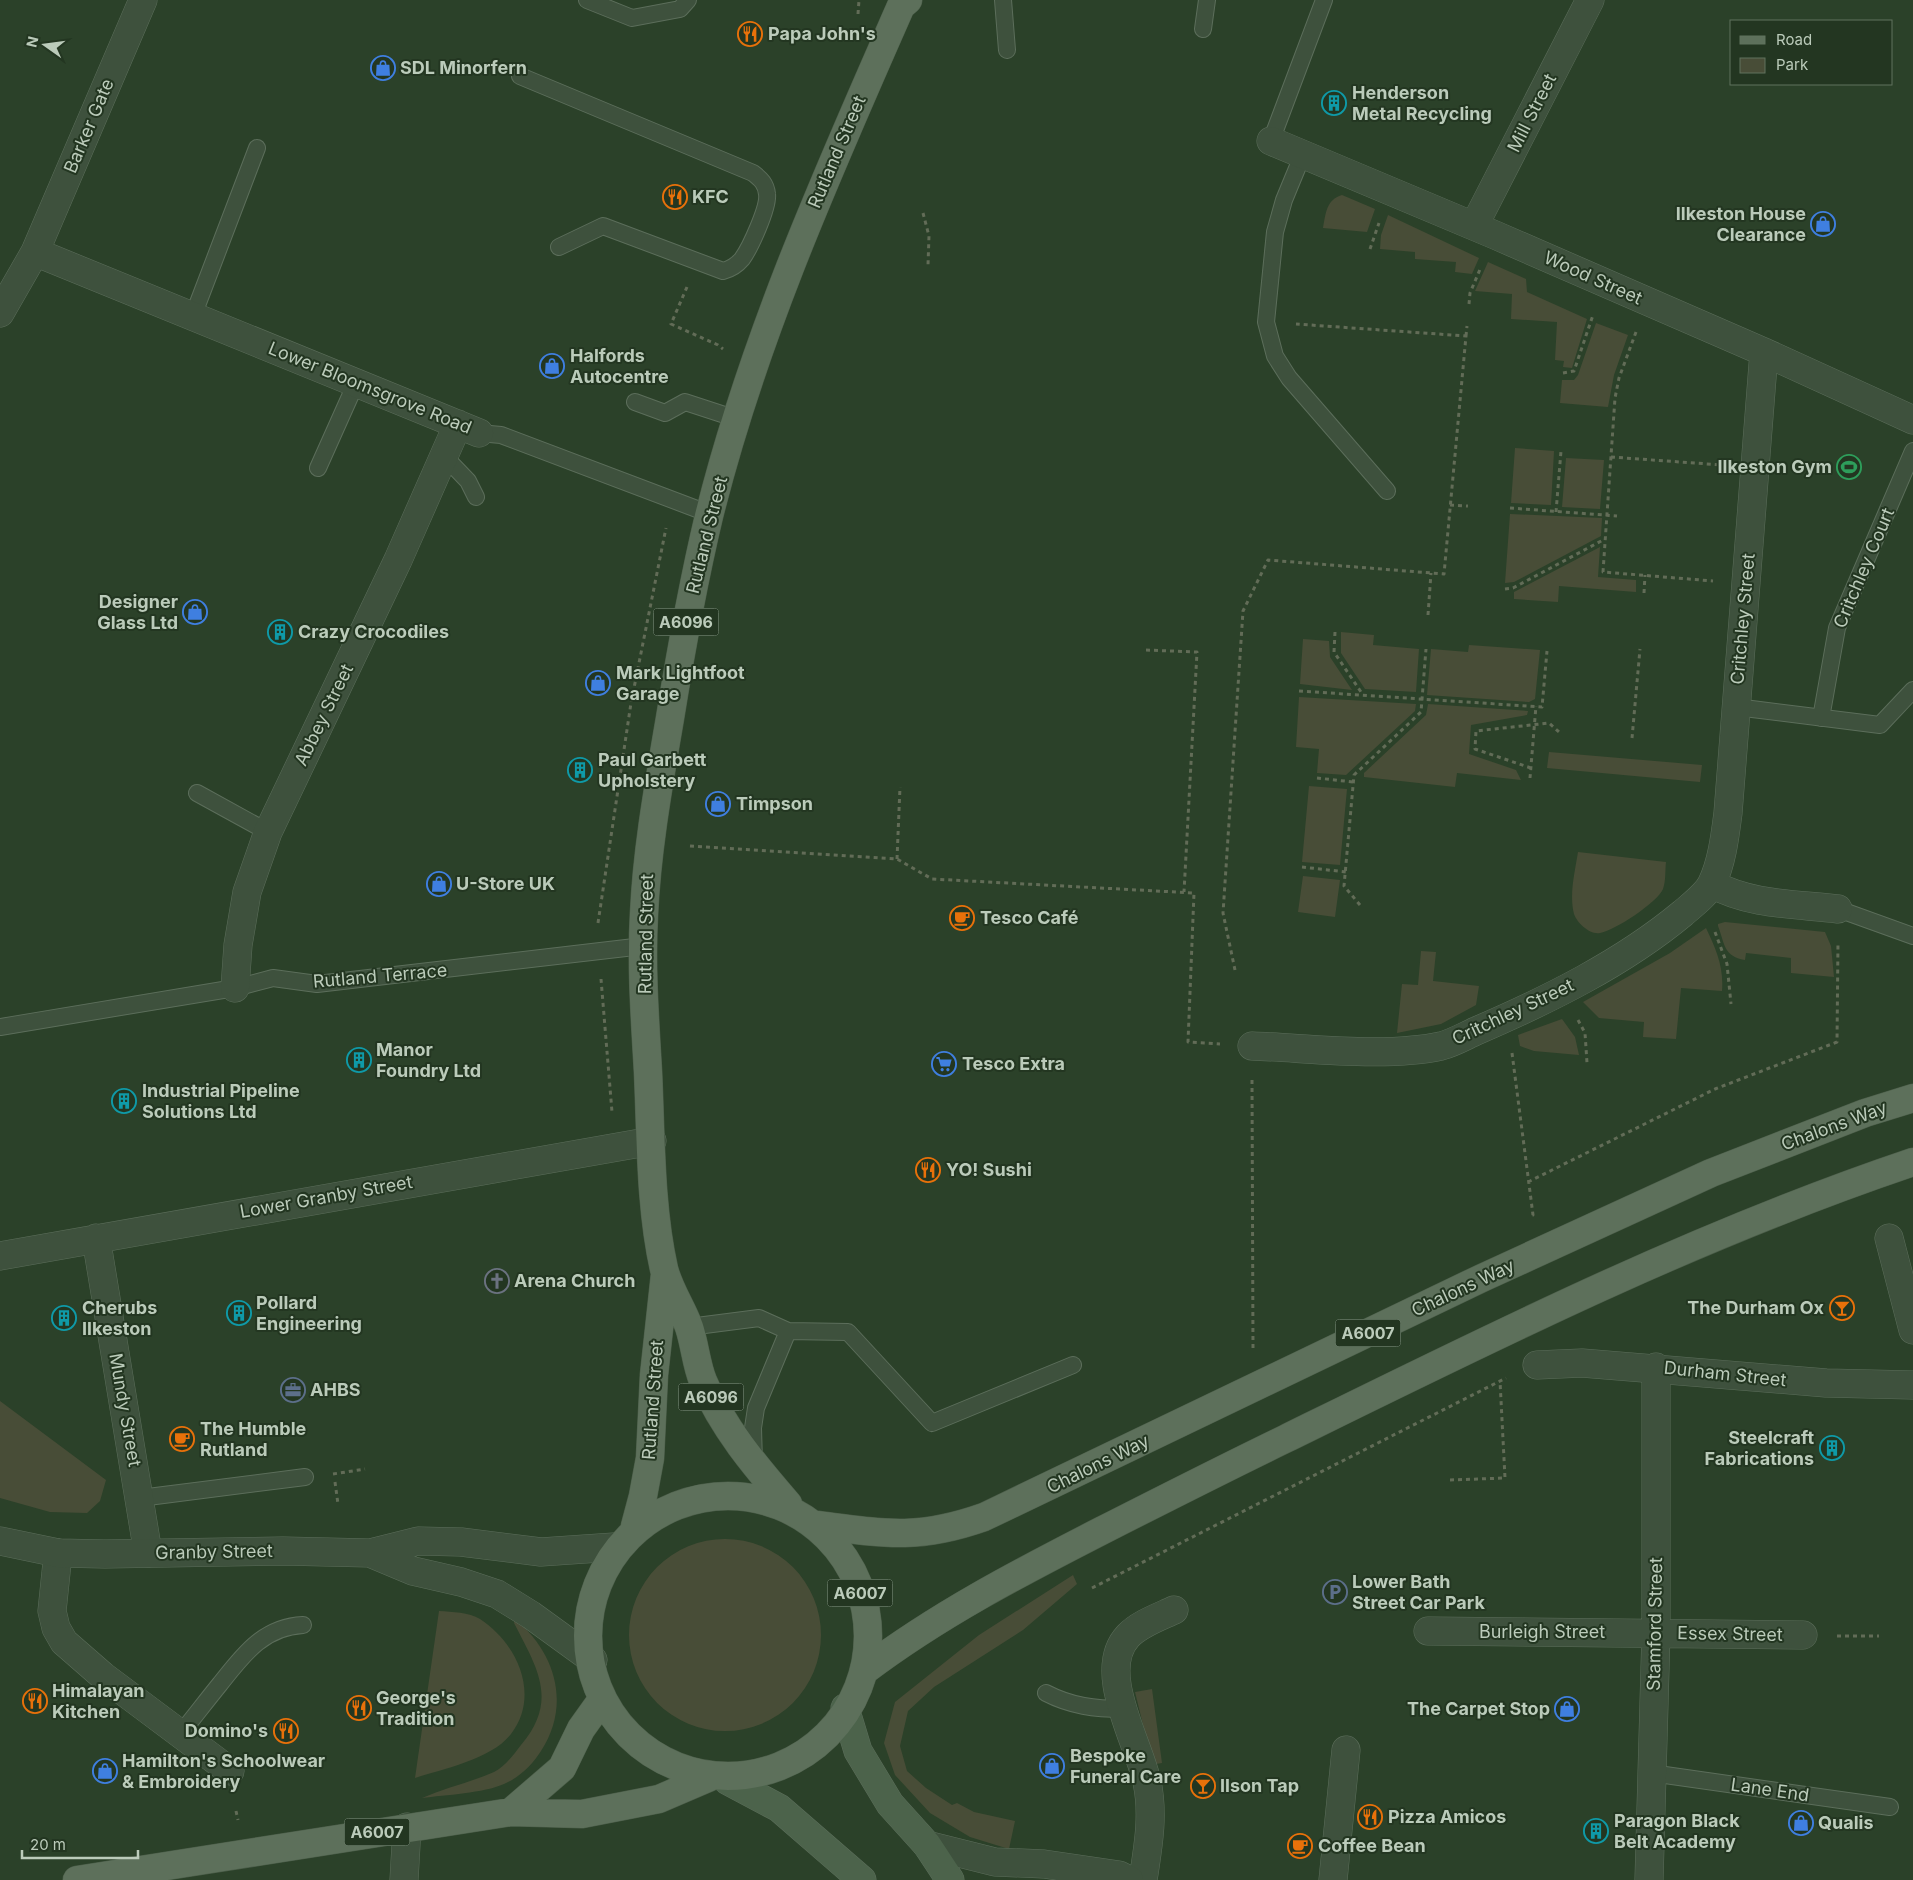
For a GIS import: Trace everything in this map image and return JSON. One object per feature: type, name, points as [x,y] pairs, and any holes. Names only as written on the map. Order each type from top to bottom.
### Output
[{"type":"main road","name":"Rutland Street","points":[[636,1526],[644,1496],[650,1458],[654,1375],[665,1273],[655,1190],[643,946],[647,875],[658,789],[691,599],[710,514],[737,419],[766,330],[811,213],[903,2]]},
{"type":"main road","name":"Chalons Way","points":[[819,1525],[879,1533],[910,1534],[952,1528],[991,1514],[1482,1278],[1711,1173],[1865,1113],[1913,1098]]},
{"type":"main road","name":"A6007","points":[[864,1671],[931,1624],[1025,1570],[1223,1469],[1521,1323],[1725,1233],[1913,1162]]},
{"type":"main road","name":"Rutland Street","points":[[665,1273],[689,1327],[702,1379],[721,1416],[754,1464],[788,1504]]},
{"type":"main road","name":"A6007","points":[[78,1880],[138,1869],[511,1812],[582,1814],[659,1798],[718,1780],[753,1779],[776,1771],[799,1758],[823,1739],[845,1708],[864,1671],[868,1616],[848,1565],[819,1525],[803,1512],[788,1504],[696,1499],[672,1507],[636,1526],[614,1547],[598,1582],[592,1608],[590,1637],[600,1701],[618,1726],[643,1747],[718,1780]]},
{"type":"main road","points":[[511,1812],[562,1768],[581,1729],[600,1701]]},
{"type":"main road","points":[[845,1708],[858,1750],[890,1804],[927,1845],[950,1880]]},
{"type":"main road","points":[[718,1780],[779,1808],[862,1880]]},
{"type":"street","name":"Barker Gate","points":[[0,313],[35,252],[144,0]]},
{"type":"street","name":"Mill Street","points":[[1474,226],[1590,0]]},
{"type":"street","name":"Wood Street","points":[[1271,141],[1604,282],[1913,420]]},
{"type":"street","name":"Lower Bloomsgrove Road","points":[[35,252],[469,428]]},
{"type":"street","name":"Critchley Street","points":[[1252,1046],[1346,1050],[1415,1050],[1443,1045],[1507,1018],[1563,989],[1654,937],[1704,893],[1724,844],[1727,820],[1764,352]]},
{"type":"street","name":"Abbey Street","points":[[235,988],[238,944],[247,892],[268,832],[398,560],[444,456],[469,428]]},
{"type":"street","points":[[1704,893],[1729,893],[1755,899],[1838,909]]},
{"type":"street","name":"Lower Granby Street","points":[[0,1256],[652,1142]]},
{"type":"street","name":"Mundy Street","points":[[96,1238],[148,1553]]},
{"type":"street","points":[[1889,1238],[1913,1330]]},
{"type":"street","name":"Durham Street","points":[[1537,1365],[1582,1363],[1656,1367],[1745,1378],[1826,1383],[1913,1385]]},
{"type":"street","name":"Stamford Street","points":[[1649,1880],[1656,1633],[1656,1367]]},
{"type":"street","name":"Granby Street","points":[[0,1541],[58,1552],[148,1553],[283,1550],[370,1553],[418,1541],[461,1542],[540,1552],[614,1547]]},
{"type":"street","points":[[58,1552],[52,1611],[56,1628],[64,1642],[96,1671],[182,1733],[230,1771]]},
{"type":"street","name":"Granby Street","points":[[370,1553],[413,1571],[461,1582],[496,1594],[531,1615],[593,1660]]},
{"type":"street","points":[[1143,1880],[1150,1833],[1150,1802],[1143,1765],[1123,1709],[1116,1679],[1121,1646],[1126,1637],[1135,1630],[1174,1610]]},
{"type":"street","name":"Burleigh Street","points":[[1428,1631],[1656,1633]]},
{"type":"street","name":"Essex Street","points":[[1656,1633],[1803,1635]]},
{"type":"street","points":[[1333,1880],[1346,1750]]},
{"type":"street","points":[[404,1880],[407,1827]]},
{"type":"street","points":[[927,1845],[994,1862],[1044,1864],[1119,1875],[1129,1880]]},
{"type":"lane","points":[[587,0],[632,18],[680,9],[688,0]]},
{"type":"lane","points":[[1004,0],[1007,50]]},
{"type":"lane","points":[[1203,29],[1207,0]]},
{"type":"lane","points":[[1271,141],[1324,0]]},
{"type":"lane","points":[[520,76],[753,173],[764,182],[768,195],[766,206],[743,258],[733,268],[723,272],[603,226],[559,247]]},
{"type":"lane","points":[[193,316],[257,148]]},
{"type":"lane","points":[[1303,154],[1284,200],[1275,232],[1266,322],[1274,356],[1289,378],[1387,491]]},
{"type":"lane","points":[[318,468],[356,383]]},
{"type":"lane","points":[[635,402],[664,413],[686,402],[737,419]]},
{"type":"lane","name":"Lower Bloomsgrove Road","points":[[469,428],[500,435],[710,514]]},
{"type":"lane","name":"Critchley Court","points":[[1820,718],[1837,628],[1913,451]]},
{"type":"lane","points":[[444,456],[468,481],[476,496]]},
{"type":"lane","points":[[1736,707],[1880,725],[1913,690]]},
{"type":"lane","points":[[196,792],[268,832]]},
{"type":"lane","points":[[1838,909],[1913,936]]},
{"type":"lane","name":"Rutland Terrace","points":[[0,1026],[235,988],[273,978],[317,984],[643,946]]},
{"type":"lane","points":[[689,1327],[759,1318],[788,1330],[848,1332],[932,1423],[1073,1365]]},
{"type":"lane","points":[[754,1464],[753,1428],[756,1408],[788,1330]]},
{"type":"lane","points":[[140,1498],[305,1477]]},
{"type":"lane","points":[[182,1733],[242,1655],[256,1642],[280,1629],[303,1625]]},
{"type":"lane","points":[[1046,1693],[1063,1702],[1096,1709],[1123,1709]]},
{"type":"lane","name":"Lane End","points":[[1651,1773],[1890,1807]]},
{"type":"path","points":[[923,213],[929,236],[928,265]]},
{"type":"path","points":[[1563,373],[1572,373],[1576,368],[1604,282]]},
{"type":"path","points":[[1647,301],[1619,378],[1615,398],[1603,572],[1746,583]]},
{"type":"path","points":[[1266,322],[1466,336]]},
{"type":"path","points":[[1235,970],[1223,913],[1243,611],[1268,560],[1444,574],[1467,326]]},
{"type":"path","points":[[1556,512],[1560,451]]},
{"type":"path","points":[[1611,457],[1755,467]]},
{"type":"path","points":[[1450,505],[1468,506]]},
{"type":"path","points":[[1510,508],[1617,516]]},
{"type":"path","points":[[1505,589],[1513,588],[1605,538]]},
{"type":"path","points":[[1428,615],[1431,573]]},
{"type":"path","points":[[1644,593],[1645,575]]},
{"type":"path","points":[[1335,632],[1334,652],[1364,695]]},
{"type":"path","points":[[1360,905],[1344,886],[1354,774],[1421,712],[1426,649]]},
{"type":"path","points":[[1632,738],[1640,649]]},
{"type":"path","points":[[1146,650],[1197,652],[1184,892]]},
{"type":"path","points":[[1299,691],[1542,707],[1547,650]]},
{"type":"path","points":[[1530,778],[1536,706]]},
{"type":"path","points":[[1531,768],[1475,749],[1476,731],[1534,722],[1549,722],[1560,732]]},
{"type":"path","points":[[1317,778],[1353,782]]},
{"type":"path","points":[[897,859],[900,788]]},
{"type":"path","points":[[690,846],[897,859],[932,879],[1194,893],[1188,1042],[1252,1046],[1253,1354]]},
{"type":"path","points":[[1302,867],[1346,872]]},
{"type":"path","points":[[1704,893],[1727,964],[1731,1004]]},
{"type":"path","points":[[1507,1018],[1528,1182],[1716,1089],[1837,1042],[1838,909]]},
{"type":"path","points":[[1563,989],[1585,1033],[1588,1062]]},
{"type":"path","points":[[1092,1588],[1500,1380],[1537,1365]]},
{"type":"path","points":[[1450,1480],[1505,1478],[1500,1380]]},
{"type":"path","points":[[338,1504],[334,1474],[365,1469]]},
{"type":"path","points":[[1832,1635],[1879,1636]]},
{"type":"green space","points":[[1342,195],[1375,209],[1367,232],[1323,228],[1326,212],[1330,204]]},
{"type":"green space","points":[[1388,215],[1479,258],[1472,274],[1455,272],[1456,262],[1415,259],[1415,252],[1380,249],[1381,235]]},
{"type":"green space","points":[[1488,262],[1526,279],[1527,292],[1587,319],[1572,368],[1563,367],[1564,361],[1555,360],[1557,322],[1511,319],[1512,294],[1475,291]]},
{"type":"green space","points":[[1596,323],[1628,335],[1614,375],[1608,407],[1560,403],[1562,380],[1574,380],[1578,375]]},
{"type":"green space","points":[[1515,448],[1554,451],[1551,505],[1511,503]]},
{"type":"green space","points":[[1566,458],[1604,460],[1600,509],[1562,507]]},
{"type":"green space","points":[[1510,514],[1602,518],[1601,536],[1514,582],[1505,583]]},
{"type":"green space","points":[[1600,547],[1598,577],[1636,580],[1636,592],[1559,586],[1558,602],[1514,599],[1514,592]]},
{"type":"green space","points":[[1341,632],[1374,635],[1373,645],[1419,649],[1416,692],[1365,689],[1341,653]]},
{"type":"green space","points":[[1303,639],[1329,641],[1330,657],[1352,690],[1300,684]]},
{"type":"green space","points":[[1469,645],[1540,650],[1535,699],[1529,702],[1427,695],[1431,649],[1468,652]]},
{"type":"green space","points":[[1299,697],[1416,704],[1415,711],[1346,775],[1317,773],[1319,749],[1296,747]]},
{"type":"green space","points":[[1428,704],[1528,711],[1527,715],[1471,725],[1469,754],[1516,770],[1521,780],[1457,773],[1455,787],[1364,777],[1364,773],[1426,715]]},
{"type":"green space","points":[[1549,752],[1702,765],[1700,782],[1547,768]]},
{"type":"green space","points":[[1309,786],[1347,789],[1340,865],[1302,862]]},
{"type":"green space","points":[[1578,852],[1666,862],[1663,889],[1645,908],[1625,922],[1607,931],[1600,933],[1592,932],[1584,928],[1574,914],[1572,899],[1573,883]]},
{"type":"green space","points":[[1303,876],[1340,880],[1335,917],[1298,912]]},
{"type":"green space","points":[[1725,922],[1825,932],[1831,946],[1834,977],[1791,973],[1791,958],[1746,953],[1745,960],[1732,956],[1724,944],[1718,926],[1718,924]]},
{"type":"green space","points":[[1706,928],[1720,966],[1722,991],[1681,988],[1676,1039],[1643,1037],[1644,1022],[1599,1018],[1583,1002],[1670,953]]},
{"type":"green space","points":[[1421,951],[1436,952],[1433,981],[1479,986],[1476,1005],[1441,1024],[1397,1033],[1402,984],[1418,985]]},
{"type":"green space","points":[[1562,1019],[1575,1037],[1579,1055],[1534,1051],[1520,1046],[1518,1035]]},
{"type":"green space","points":[[0,1401],[106,1480],[100,1501],[87,1513],[50,1512],[0,1498]]},
{"type":"green space","points":[[725,1539],[744,1541],[762,1547],[793,1567],[813,1598],[819,1616],[821,1635],[819,1654],[813,1672],[793,1703],[762,1723],[744,1729],[725,1731],[706,1729],[688,1723],[657,1703],[637,1672],[631,1654],[629,1635],[631,1616],[637,1598],[657,1567],[688,1547],[706,1541]]},
{"type":"green space","points":[[1073,1575],[1077,1584],[1023,1630],[934,1687],[908,1711],[900,1746],[907,1771],[926,1788],[952,1805],[957,1803],[974,1812],[1015,1821],[1009,1849],[970,1837],[930,1813],[895,1775],[884,1743],[895,1702],[979,1635]]},
{"type":"green space","points":[[439,1611],[471,1615],[493,1629],[505,1642],[521,1671],[524,1703],[520,1719],[503,1743],[480,1757],[415,1778]]},
{"type":"green space","points":[[515,1619],[541,1648],[555,1680],[557,1698],[550,1734],[534,1761],[520,1774],[504,1784],[486,1790],[422,1798],[498,1770],[506,1764],[533,1729],[542,1698],[540,1684],[530,1655],[514,1623]]},
{"type":"green space","points":[[1152,1689],[1162,1763],[1156,1764],[1145,1733],[1135,1692]]},
{"type":"place","name":"Papa John's","points":[[750,34]]},
{"type":"place","name":"SDL Minorfern","points":[[383,68]]},
{"type":"place","name":"Henderson Metal Recycling","points":[[1334,103]]},
{"type":"place","name":"KFC","points":[[675,197]]},
{"type":"place","name":"Ilkeston House Clearance","points":[[1823,224]]},
{"type":"place","name":"Halfords Autocentre","points":[[552,366]]},
{"type":"place","name":"Ilkeston Gym","points":[[1849,467]]},
{"type":"place","name":"Designer Glass Ltd","points":[[195,612]]},
{"type":"place","name":"Crazy Crocodiles","points":[[280,632]]},
{"type":"place","name":"Mark Lightfoot Garage","points":[[598,683]]},
{"type":"place","name":"Paul Garbett Upholstery","points":[[580,770]]},
{"type":"place","name":"Timpson","points":[[718,804]]},
{"type":"place","name":"U-Store UK","points":[[439,884]]},
{"type":"place","name":"Tesco Café","points":[[962,918]]},
{"type":"place","name":"Manor Foundry Ltd","points":[[359,1060]]},
{"type":"place","name":"Tesco Extra","points":[[944,1064]]},
{"type":"place","name":"Industrial Pipeline Solutions Ltd","points":[[124,1101]]},
{"type":"place","name":"YO! Sushi","points":[[928,1170]]},
{"type":"place","name":"Arena Church","points":[[497,1281]]},
{"type":"place","name":"The Durham Ox","points":[[1842,1308]]},
{"type":"place","name":"Pollard Engineering","points":[[239,1313]]},
{"type":"place","name":"Cherubs Ilkeston","points":[[64,1318]]},
{"type":"place","name":"AHBS","points":[[293,1390]]},
{"type":"place","name":"The Humble Rutland","points":[[182,1439]]},
{"type":"place","name":"Steelcraft Fabrications","points":[[1832,1448]]},
{"type":"place","name":"Lower Bath Street Car Park","points":[[1335,1592]]},
{"type":"place","name":"Himalayan Kitchen","points":[[35,1701]]},
{"type":"place","name":"George's Tradition","points":[[359,1708]]},
{"type":"place","name":"The Carpet Stop","points":[[1567,1709]]},
{"type":"place","name":"Domino's","points":[[286,1731]]},
{"type":"place","name":"Bespoke Funeral Care","points":[[1052,1766]]},
{"type":"place","name":"Hamilton's Schoolwear & Embroidery","points":[[105,1771]]},
{"type":"place","name":"Ilson Tap","points":[[1203,1786]]},
{"type":"place","name":"Pizza Amicos","points":[[1370,1817]]},
{"type":"place","name":"Qualis","points":[[1801,1823]]},
{"type":"place","name":"Paragon Black Belt Academy","points":[[1596,1831]]},
{"type":"place","name":"Coffee Bean","points":[[1300,1846]]}]
